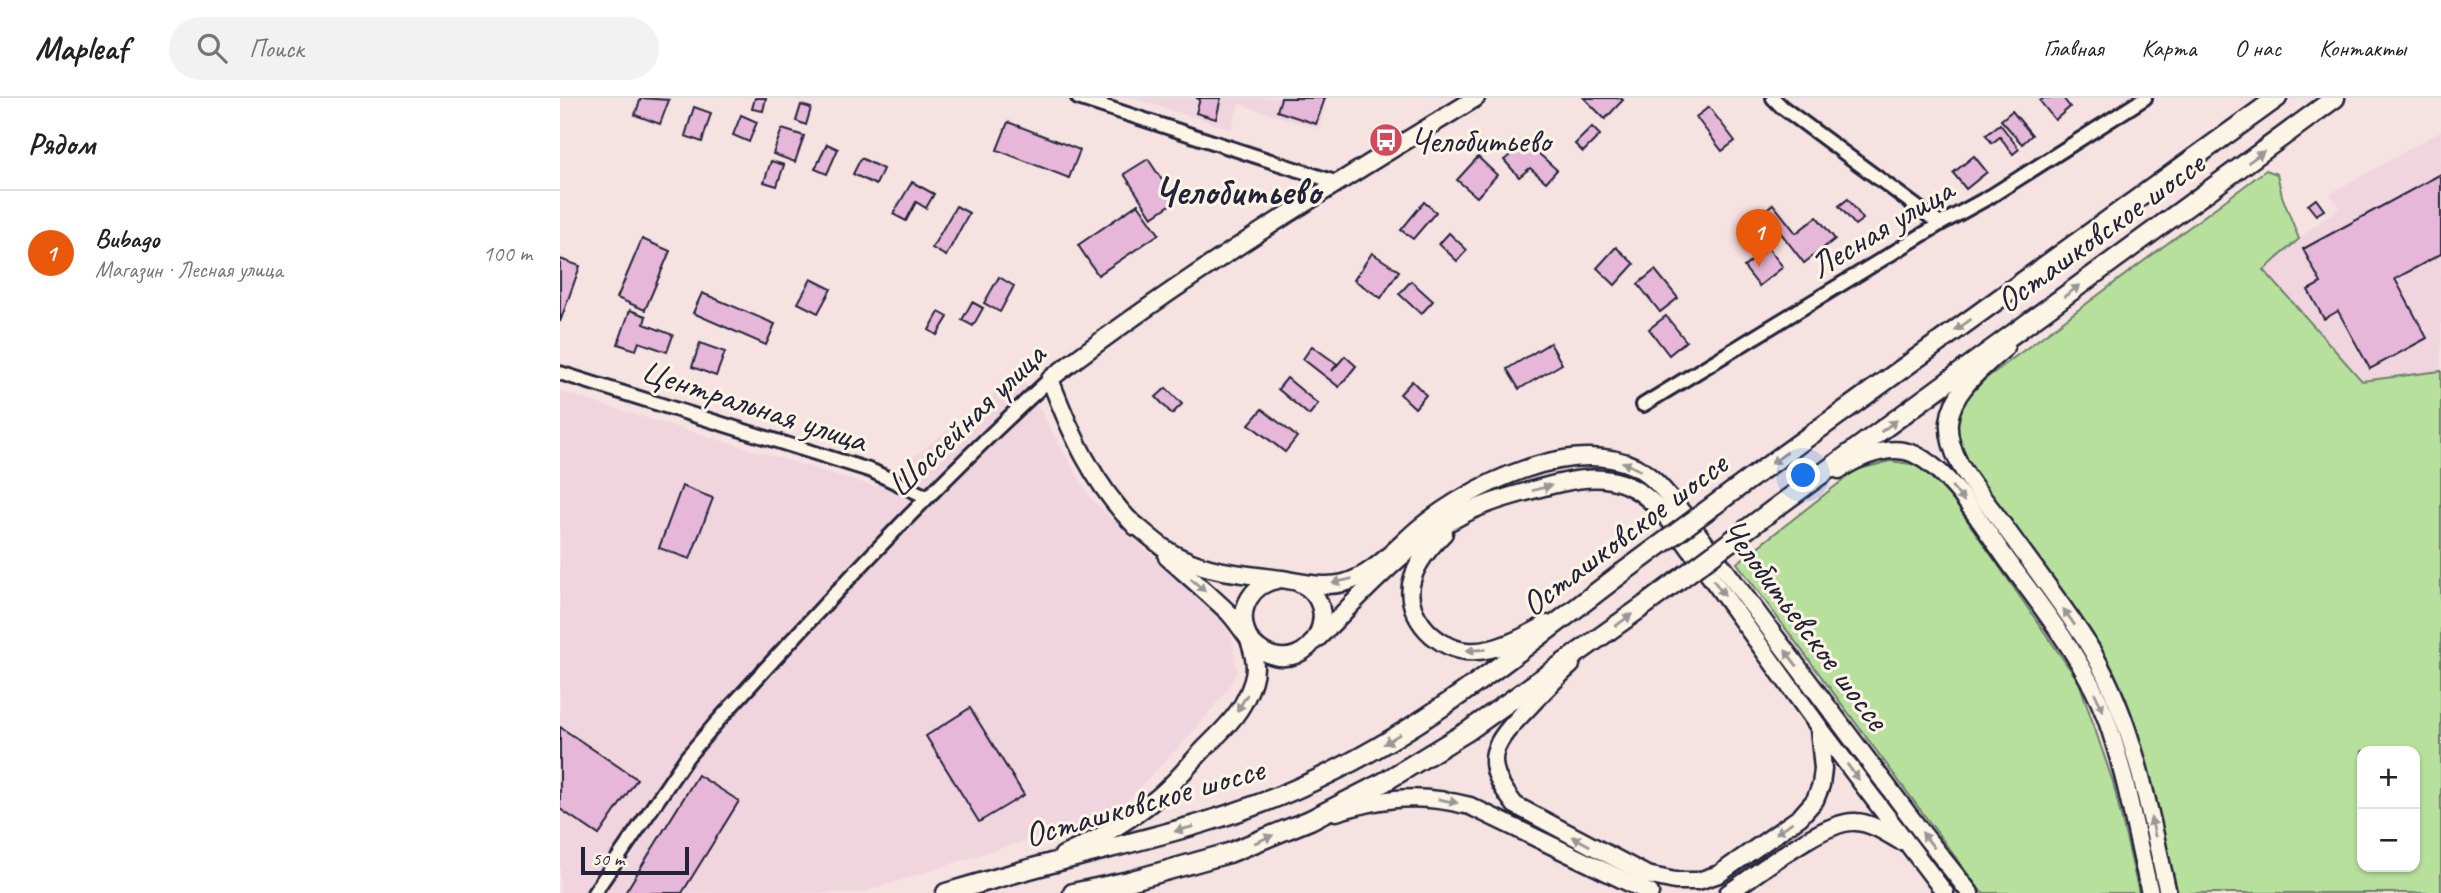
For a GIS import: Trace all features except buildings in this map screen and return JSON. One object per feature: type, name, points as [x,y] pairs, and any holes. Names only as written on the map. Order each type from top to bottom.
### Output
[{"type":"main road","name":"Осташковское шоссе","points":[[946,893],[1218,820],[1297,789],[1368,753],[1450,703],[1751,478],[2277,98]]},
{"type":"main road","name":"Осташковское шоссе","points":[[1073,893],[1129,881],[1229,853],[1310,820],[1384,782],[1468,731],[1600,638],[2335,98]]},
{"type":"main road","points":[[1100,893],[1129,881]]},
{"type":"street","points":[[1078,98],[1338,183]]},
{"type":"street","name":"Шоссейная улица","points":[[594,893],[693,749],[992,431],[1050,379],[1168,292],[1476,98]]},
{"type":"street","points":[[1773,98],[1940,224]]},
{"type":"street","name":"Лесная улица","points":[[1643,405],[1940,224],[1991,196],[2145,98]]},
{"type":"street","points":[[2039,316],[1968,383],[1954,404],[1949,422],[1951,442],[1958,462],[2064,610],[2104,673],[2134,748],[2168,893]]},
{"type":"street","name":"Центральная улица","points":[[560,373],[872,471],[928,497]]},
{"type":"street","name":"Челобитьевское шоссе","points":[[1050,379],[1088,467],[1107,495],[1228,612],[1249,639],[1262,651],[1282,657],[1300,653],[1308,648],[1420,542],[1464,514],[1500,499],[1556,484],[1603,478],[1619,480],[1639,491],[1658,506],[1670,521],[1819,727],[1945,893]]},
{"type":"street","points":[[1774,509],[1854,460],[1873,453],[1892,450],[1911,453],[1926,461],[1943,477],[1961,496],[2042,609],[2089,681],[2105,716],[2117,753],[2150,893]]},
{"type":"street","name":"Челобитьевское шоссе","points":[[1131,521],[1165,549],[1193,563],[1222,571],[1318,585],[1342,583],[1362,576],[1447,507],[1509,475],[1544,464],[1597,457],[1618,460],[1639,468],[1657,482],[1678,507],[1970,893]]},
{"type":"street","points":[[1500,499],[1450,527],[1435,542],[1412,578],[1411,596],[1415,615],[1428,633],[1444,645],[1464,651],[1483,651],[1514,641],[1582,604]]},
{"type":"street","points":[[1035,867],[1099,838],[1130,819],[1160,795],[1222,730],[1245,701],[1252,683],[1254,653],[1244,618],[1250,597],[1262,585],[1288,580],[1312,592],[1321,613],[1320,631],[1308,648]]},
{"type":"street","points":[[1600,638],[1501,736],[1494,755],[1495,771],[1502,788],[1515,805],[1647,875],[1675,881],[1698,881],[1719,874],[1800,817],[1815,800],[1821,785],[1823,769],[1819,727]]},
{"type":"street","points":[[1310,820],[1386,800],[1415,797],[1441,799],[1470,806],[1650,893]]},
{"type":"street","points":[[1728,893],[1834,825],[1854,821],[1876,827],[1909,847]]},
{"type":"shaded area","points":[[1133,98],[1327,98],[1319,129],[1239,104],[1231,129]]},
{"type":"shaded area","points":[[2441,131],[2441,371],[2363,381],[2264,269],[2339,208],[2330,194]]},
{"type":"shaded area","points":[[1019,373],[1090,498],[1218,617],[1231,635],[1237,672],[1227,690],[1194,731],[1127,801],[1090,823],[860,893],[560,893],[560,392],[876,487]]},
{"type":"green space","points":[[2266,170],[2277,174],[2282,196],[2299,239],[2264,270],[2362,381],[2441,371],[2441,893],[2174,893],[2130,715],[1971,466],[1958,436],[1958,416],[1964,403],[1984,380]]},
{"type":"green space","points":[[1891,461],[1917,465],[1949,494],[2079,682],[2113,782],[2139,893],[1982,893],[1737,563],[1856,470]]},
{"type":"place","name":"Челобитьево","points":[[1386,140]]},
{"type":"place","name":"Bubago","points":[[1759,267]]},
{"type":"district","name":"Челобитьево","points":[[1237,191]]}]
